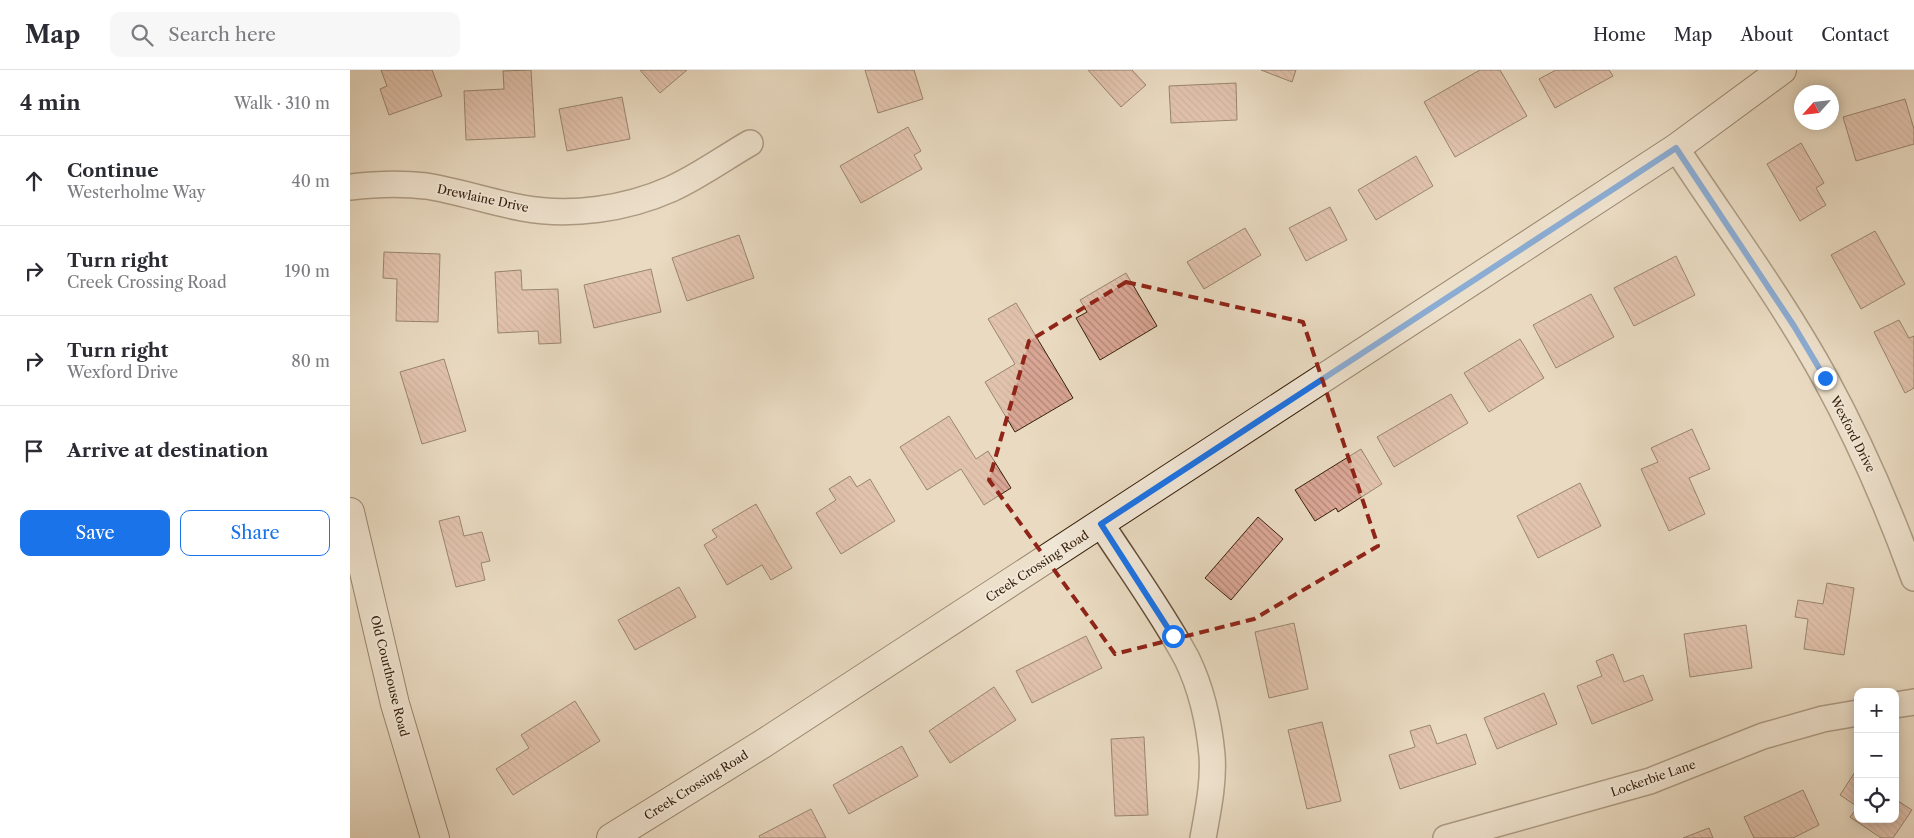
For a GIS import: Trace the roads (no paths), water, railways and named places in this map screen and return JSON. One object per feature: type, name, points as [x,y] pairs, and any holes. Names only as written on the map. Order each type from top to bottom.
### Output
[{"type":"street","name":"Creek Crossing Road","points":[[611,838],[764,743],[1676,148],[1782,70]]},
{"type":"street","name":"Drewlaine Drive","points":[[350,187],[386,184],[425,186],[523,208],[559,212],[600,209],[639,201],[672,188],[750,143]]},
{"type":"street","name":"Wexford Drive","points":[[1676,148],[1789,318],[1825,378],[1871,468],[1896,526],[1914,578]]},
{"type":"street","name":"Old Courthouse Road","points":[[350,512],[395,704],[436,838]]},
{"type":"street","points":[[1101,524],[1173,636],[1196,680],[1207,718],[1212,755],[1211,792],[1203,838]]},
{"type":"street","points":[[1899,705],[1914,702]]},
{"type":"street","name":"Lockerbie Lane","points":[[1446,838],[1650,781],[1762,736],[1823,719],[1854,714]]}]
